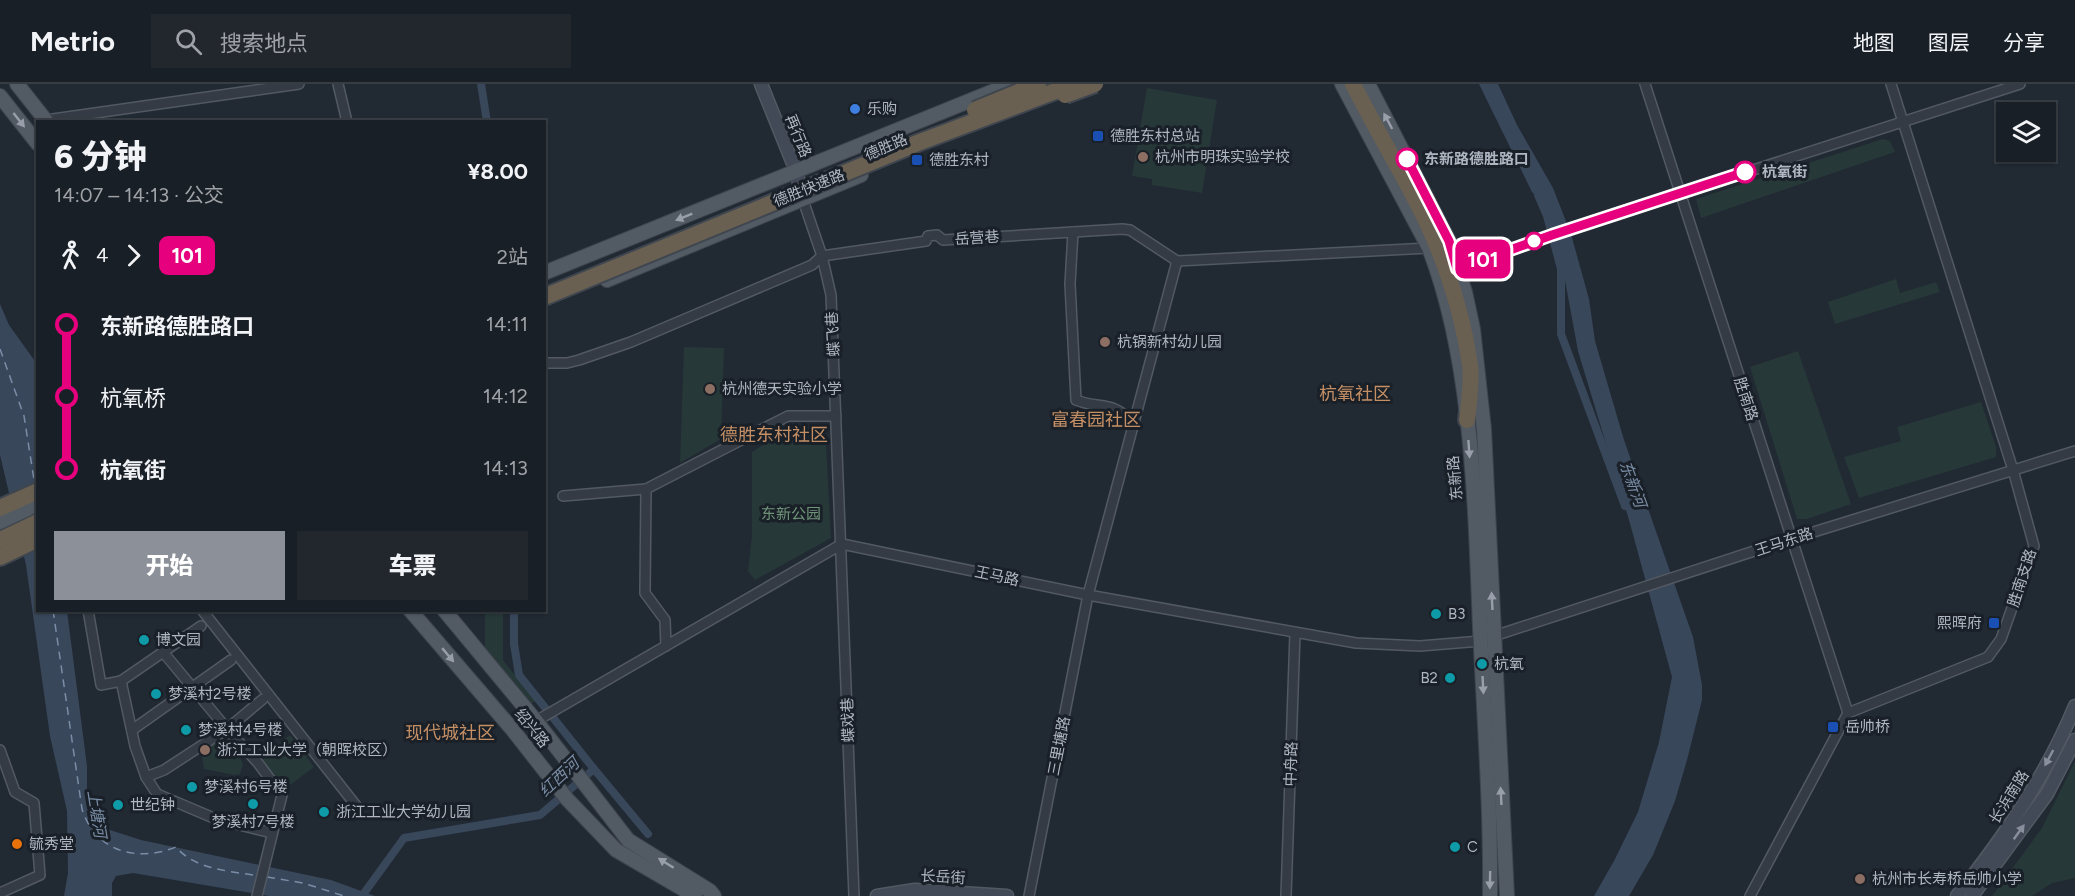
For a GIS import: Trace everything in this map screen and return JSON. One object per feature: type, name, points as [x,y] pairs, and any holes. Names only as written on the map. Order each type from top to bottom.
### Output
[{"type":"highway","name":"德胜快速路","points":[[546,285],[1036,92],[1073,84]]},
{"type":"highway","points":[[1036,92],[1061,97],[1095,84]]},
{"type":"highway","points":[[1353,84],[1415,197],[1449,278],[1470,367],[1467,420]]},
{"type":"highway","name":"德胜快速路","points":[[546,296],[1036,92]]},
{"type":"highway","points":[[2,517],[36,492]]},
{"type":"highway","points":[[2,517],[36,512]]},
{"type":"highway","points":[[5,548],[36,524]]},
{"type":"highway","points":[[5,548],[36,540]]},
{"type":"main road","points":[[17,84],[46,120]]},
{"type":"main road","name":"再行路","points":[[761,84],[796,171],[803,200]]},
{"type":"main road","name":"德胜路","points":[[546,272],[1011,84]]},
{"type":"main road","name":"德胜路","points":[[546,304],[803,200],[1073,84]]},
{"type":"main road","name":"东新路","points":[[1342,84],[1429,248],[1437,268],[1455,340],[1467,420],[1507,896]]},
{"type":"main road","name":"东新路","points":[[1368,84],[1449,241],[1473,329],[1484,429],[1486,762],[1490,896]]},
{"type":"main road","points":[[0,96],[36,141]]},
{"type":"main road","points":[[2,517],[36,505]]},
{"type":"main road","points":[[5,548],[36,531]]},
{"type":"main road","name":"绍兴路","points":[[412,612],[513,729],[564,795],[616,850],[695,896]]},
{"type":"main road","name":"绍兴路","points":[[446,612],[545,716],[582,779],[628,840],[710,891],[714,896]]},
{"type":"main road","name":"长浜南路","points":[[1957,896],[1995,847],[2028,798],[2075,706]]},
{"type":"main road","name":"长浜南路","points":[[1972,896],[2047,794],[2075,740]]},
{"type":"main road","name":"长岳街","points":[[878,896],[915,890],[1006,896]]},
{"type":"street","points":[[54,120],[299,84]]},
{"type":"street","points":[[338,84],[347,120]]},
{"type":"street","name":"胜南路","points":[[1645,84],[1848,713]]},
{"type":"street","name":"胜南支路","points":[[1848,713],[1988,657],[2001,639],[2034,546],[2013,470],[1891,84]]},
{"type":"street","points":[[1457,269],[1564,231],[2020,84]]},
{"type":"street","name":"蝶飞巷","points":[[803,200],[822,256],[831,295],[842,544]]},
{"type":"street","name":"岳营巷","points":[[546,363],[567,363],[631,342],[812,265],[822,256],[926,242],[928,236],[937,235],[943,240],[1130,230],[1177,261]]},
{"type":"street","points":[[1073,232],[1070,284],[1076,400],[1112,407],[1124,413],[1134,423]]},
{"type":"street","points":[[1177,261],[1429,248]]},
{"type":"street","name":"三里塘路","points":[[1029,896],[1088,596],[1177,261]]},
{"type":"street","points":[[563,496],[646,489],[788,416],[836,416]]},
{"type":"street","name":"王马东路","points":[[1487,638],[2075,451]]},
{"type":"street","points":[[646,489],[645,592],[665,620],[666,646]]},
{"type":"street","points":[[545,716],[842,544]]},
{"type":"street","name":"王马路","points":[[842,544],[1088,596],[1373,645],[1420,646],[1487,638]]},
{"type":"street","name":"蝶戏巷","points":[[842,544],[854,896]]},
{"type":"street","points":[[88,612],[101,685],[121,681],[201,626]]},
{"type":"street","points":[[204,612],[358,808]]},
{"type":"street","name":"中舟路","points":[[1286,896],[1295,633]]},
{"type":"street","points":[[163,652],[258,763],[282,795],[257,896]]},
{"type":"street","points":[[132,730],[231,660]]},
{"type":"street","points":[[121,681],[146,777],[157,794],[216,819],[272,833]]},
{"type":"street","points":[[146,777],[164,770],[227,729],[263,699]]},
{"type":"street","points":[[1750,896],[1848,713]]},
{"type":"street","points":[[0,750],[15,792],[34,803],[40,875],[0,893]]},
{"type":"green space","points":[[1147,88],[1217,100],[1202,193],[1152,185],[1152,179],[1132,176]]},
{"type":"green space","points":[[1883,139],[1890,141],[1895,152],[1701,218],[1696,199]]},
{"type":"green space","points":[[1896,279],[1900,293],[1936,282],[1940,292],[1835,324],[1828,302]]},
{"type":"green space","points":[[684,347],[724,348],[721,439],[680,463]]},
{"type":"green space","points":[[1798,351],[1851,504],[1807,519],[1797,519],[1750,367]]},
{"type":"green space","points":[[1981,402],[1996,447],[1996,457],[1859,498],[1844,457],[1901,441],[1897,427]]},
{"type":"green space","name":"东新公园","points":[[825,426],[831,538],[755,580],[748,571],[752,536],[752,452],[791,428]]},
{"type":"green space","points":[[485,612],[503,612],[503,660],[535,701],[531,704],[485,647]]},
{"type":"green space","points":[[290,735],[314,767],[282,791],[258,759]]},
{"type":"green space","points":[[219,742],[220,752],[240,757],[243,764],[240,774],[234,775],[204,769],[201,751]]},
{"type":"green space","points":[[2075,761],[2075,878],[2052,883],[2032,896],[1992,896],[2042,828]]},
{"type":"water","points":[[1479,84],[1498,84],[1517,125],[1553,188],[1571,234],[1589,299],[1595,341],[1624,440],[1693,637],[1702,685],[1702,700],[1675,801],[1653,855],[1629,896],[1594,896],[1638,812],[1659,742],[1672,677],[1629,520],[1578,351],[1558,242],[1547,208],[1532,192]]},
{"type":"water","points":[[0,304],[9,325],[36,363],[36,612],[67,612],[87,766],[87,809],[94,818],[110,830],[141,840],[331,880],[375,896],[269,896],[133,873],[116,876],[112,883],[112,896],[64,896],[68,873],[67,811],[50,736],[26,565],[0,455]]},
{"type":"waterway","name":"红西河","points":[[481,84],[487,120]]},
{"type":"waterway","name":"东新河","points":[[1538,195],[1547,216],[1561,269],[1561,334],[1625,506]]},
{"type":"waterway","name":"红西河","points":[[362,896],[404,838],[540,815],[594,769],[519,675],[514,644],[514,612]]},
{"type":"waterway","points":[[594,769],[648,834]]},
{"type":"ferry route","points":[[0,349],[24,416],[35,486]]},
{"type":"ferry route","points":[[53,612],[82,809],[97,835],[107,844],[119,850],[146,854],[176,847],[184,855],[203,865],[259,876]]},
{"type":"ferry route","points":[[267,877],[303,883],[344,896]]},
{"type":"bus line","name":"101","points":[[1407,159],[1449,241],[1457,269],[1552,235],[1745,172]]},
{"type":"place","name":"乐购","points":[[855,109]]},
{"type":"place","name":"德胜东村总站","points":[[1098,136]]},
{"type":"place","name":"杭州市明珠实验学校","points":[[1143,157]]},
{"type":"place","name":"东新路德胜路口","points":[[1407,159]]},
{"type":"place","name":"德胜东村","points":[[917,160]]},
{"type":"place","name":"杭氧街","points":[[1745,172]]},
{"type":"place","name":"杭锅新村幼儿园","points":[[1105,342]]},
{"type":"place","name":"杭州德天实验小学","points":[[710,389]]},
{"type":"place","name":"B3","points":[[1436,614]]},
{"type":"place","name":"熙晖府","points":[[1994,623]]},
{"type":"place","name":"博文园","points":[[144,640]]},
{"type":"place","name":"杭氧","points":[[1482,664]]},
{"type":"place","name":"B2","points":[[1450,678]]},
{"type":"place","name":"梦溪村2号楼","points":[[156,694]]},
{"type":"place","name":"岳帅桥","points":[[1833,727]]},
{"type":"place","name":"梦溪村4号楼","points":[[186,730]]},
{"type":"place","name":"浙江工业大学（朝晖校区）","points":[[205,750]]},
{"type":"place","name":"梦溪村6号楼","points":[[192,787]]},
{"type":"place","name":"梦溪村7号楼","points":[[253,804]]},
{"type":"place","name":"世纪钟","points":[[118,805]]},
{"type":"place","name":"浙江工业大学幼儿园","points":[[324,812]]},
{"type":"place","name":"毓秀堂","points":[[17,844]]},
{"type":"place","name":"C","points":[[1455,847]]},
{"type":"place","name":"杭州市长寿桥岳帅小学","points":[[1860,879]]},
{"type":"district","name":"杭氧社区","points":[[1355,394]]},
{"type":"district","name":"富春园社区","points":[[1096,420]]},
{"type":"district","name":"德胜东村社区","points":[[774,435]]},
{"type":"district","name":"现代城社区","points":[[450,733]]},
{"type":"water label","name":"上塘河","points":[[97,814]]}]
